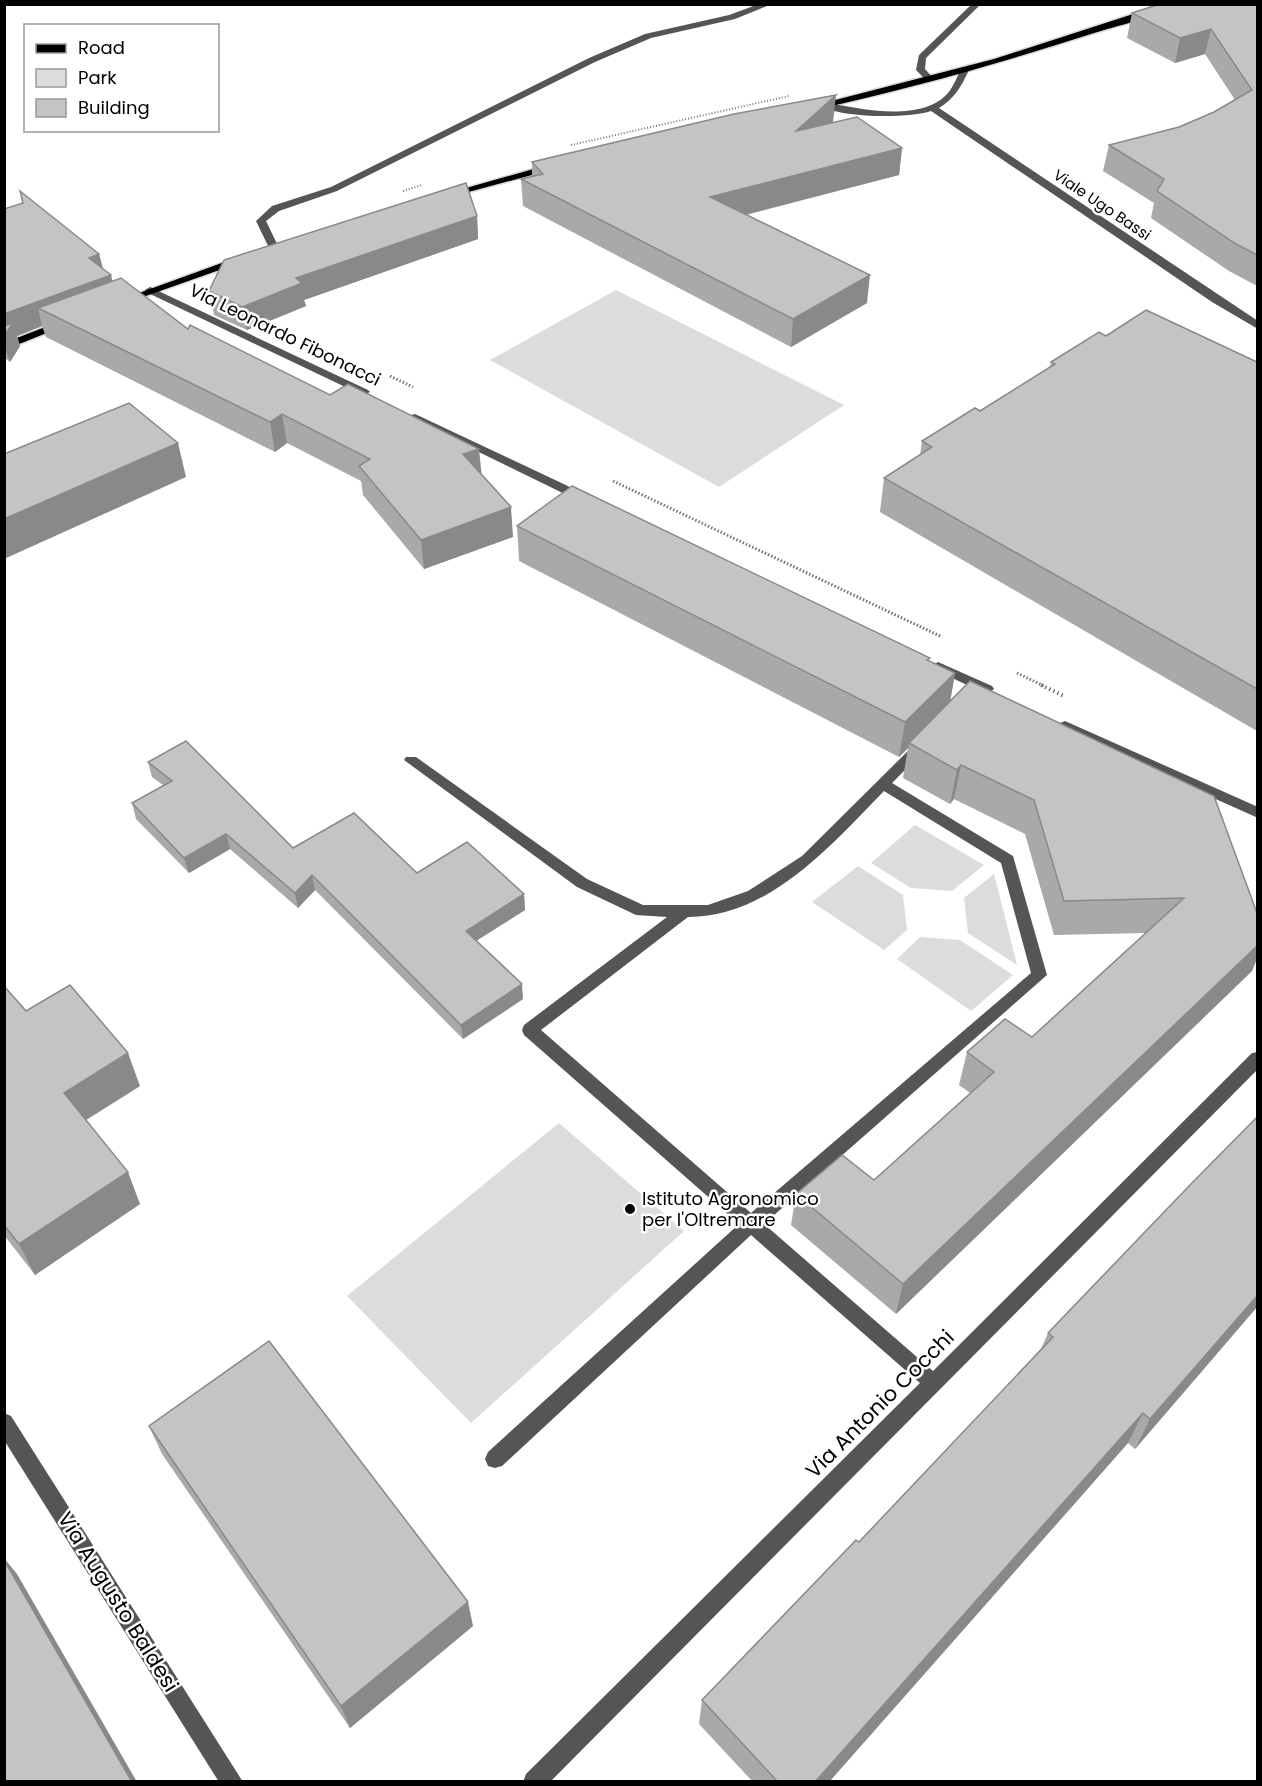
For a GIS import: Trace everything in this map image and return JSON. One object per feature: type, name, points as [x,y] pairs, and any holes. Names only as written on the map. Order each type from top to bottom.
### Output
[{"type":"main road","points":[[804,109],[965,70],[1058,43],[1174,4]]},
{"type":"main road","points":[[438,198],[567,163]]},
{"type":"main road","points":[[269,249],[284,245]]},
{"type":"main road","points":[[107,306],[249,256]]},
{"type":"main road","points":[[4,346],[75,318]]},
{"type":"street","points":[[269,249],[261,221],[266,214],[277,208],[330,191],[634,41],[732,17],[768,4]]},
{"type":"street","points":[[930,79],[920,70],[922,57],[977,4]]},
{"type":"street","points":[[824,105],[887,114],[931,107],[949,98],[965,70]]},
{"type":"street","name":"Viale Ugo Bassi","points":[[931,107],[1208,296],[1257,326]]},
{"type":"street","name":"Via Leonardo Fibonacci","points":[[150,290],[377,399]]},
{"type":"street","points":[[399,409],[601,506]]},
{"type":"street","points":[[924,660],[1000,695]]},
{"type":"street","points":[[966,700],[978,685]]},
{"type":"street","points":[[1053,721],[1257,813]]},
{"type":"street","points":[[411,760],[582,883],[642,911],[709,911],[753,895],[807,860],[933,734]]},
{"type":"street","points":[[495,1459],[750,1225],[1039,975],[1008,860],[883,784]]},
{"type":"street","points":[[685,911],[530,1030],[933,1383]]},
{"type":"street","name":"Via Antonio Cocchi","points":[[534,1782],[1257,1058]]},
{"type":"street","name":"Via Augusto Baldesi","points":[[4,1422],[232,1782]]},
{"type":"path","points":[[386,374],[417,389]]},
{"type":"path","points":[[605,477],[943,637]]},
{"type":"path","points":[[1008,668],[1072,699]]},
{"type":"green space","points":[[616,290],[844,405],[719,487],[490,360]]},
{"type":"green space","points":[[915,825],[984,865],[952,891],[911,888],[871,863]]},
{"type":"green space","points":[[858,866],[903,895],[907,930],[884,950],[812,902]]},
{"type":"green space","points":[[994,874],[1017,965],[968,933],[964,898]]},
{"type":"green space","points":[[920,937],[960,940],[1013,975],[971,1011],[897,959]]},
{"type":"green space","points":[[559,1123],[684,1231],[471,1423],[347,1296]]},
{"type":"building","points":[[1160,4],[1257,4],[1257,255],[1236,244],[1157,191],[1164,179],[1109,145],[1179,127],[1214,112],[1252,90],[1211,29],[1180,38],[1132,13]]},
{"type":"building","points":[[836,95],[796,131],[857,117],[902,148],[710,197],[870,275],[793,319],[521,179],[543,174],[532,162],[734,114]]},
{"type":"building","points":[[466,183],[477,216],[296,278],[302,283],[242,307],[209,291],[224,260]]},
{"type":"building","points":[[20,191],[99,254],[89,258],[111,275],[4,314],[4,209],[23,203]]},
{"type":"building","points":[[121,278],[188,329],[190,325],[330,395],[348,384],[479,449],[463,454],[511,507],[421,540],[359,466],[370,459],[282,414],[270,422],[38,308]]},
{"type":"building","points":[[1146,310],[1257,362],[1257,689],[884,478],[932,447],[922,441],[975,408],[980,411],[1055,364],[1051,362],[1099,332],[1106,336]]},
{"type":"building","points":[[13,323],[4,336],[4,326]]},
{"type":"building","points":[[129,403],[178,443],[4,519],[4,454]]},
{"type":"building","points":[[572,486],[930,658],[927,660],[955,673],[905,722],[517,526]]},
{"type":"building","points":[[970,681],[1214,796],[1257,913],[1257,946],[903,1284],[796,1194],[842,1155],[874,1180],[994,1072],[967,1052],[1005,1019],[1032,1037],[1184,898],[1064,901],[1034,800],[961,765],[957,770],[909,743]]},
{"type":"building","points":[[186,741],[293,848],[354,813],[417,873],[467,842],[524,894],[466,931],[522,984],[461,1025],[312,875],[295,893],[226,834],[184,858],[132,803],[172,781],[148,762]]},
{"type":"building","points":[[70,985],[128,1053],[64,1093],[128,1172],[19,1244],[4,1225],[4,986],[26,1011]]},
{"type":"building","points":[[1257,1117],[1257,1296],[1150,1419],[1143,1413],[815,1782],[778,1782],[702,1700],[856,1540],[859,1542],[1053,1337],[1048,1333]]},
{"type":"building","points":[[269,1341],[468,1602],[341,1706],[149,1426]]},
{"type":"building","points":[[4,1560],[132,1782],[4,1782]]},
{"type":"place","name":"Istituto Agronomico per l'Oltremare","points":[[630,1209]]}]
